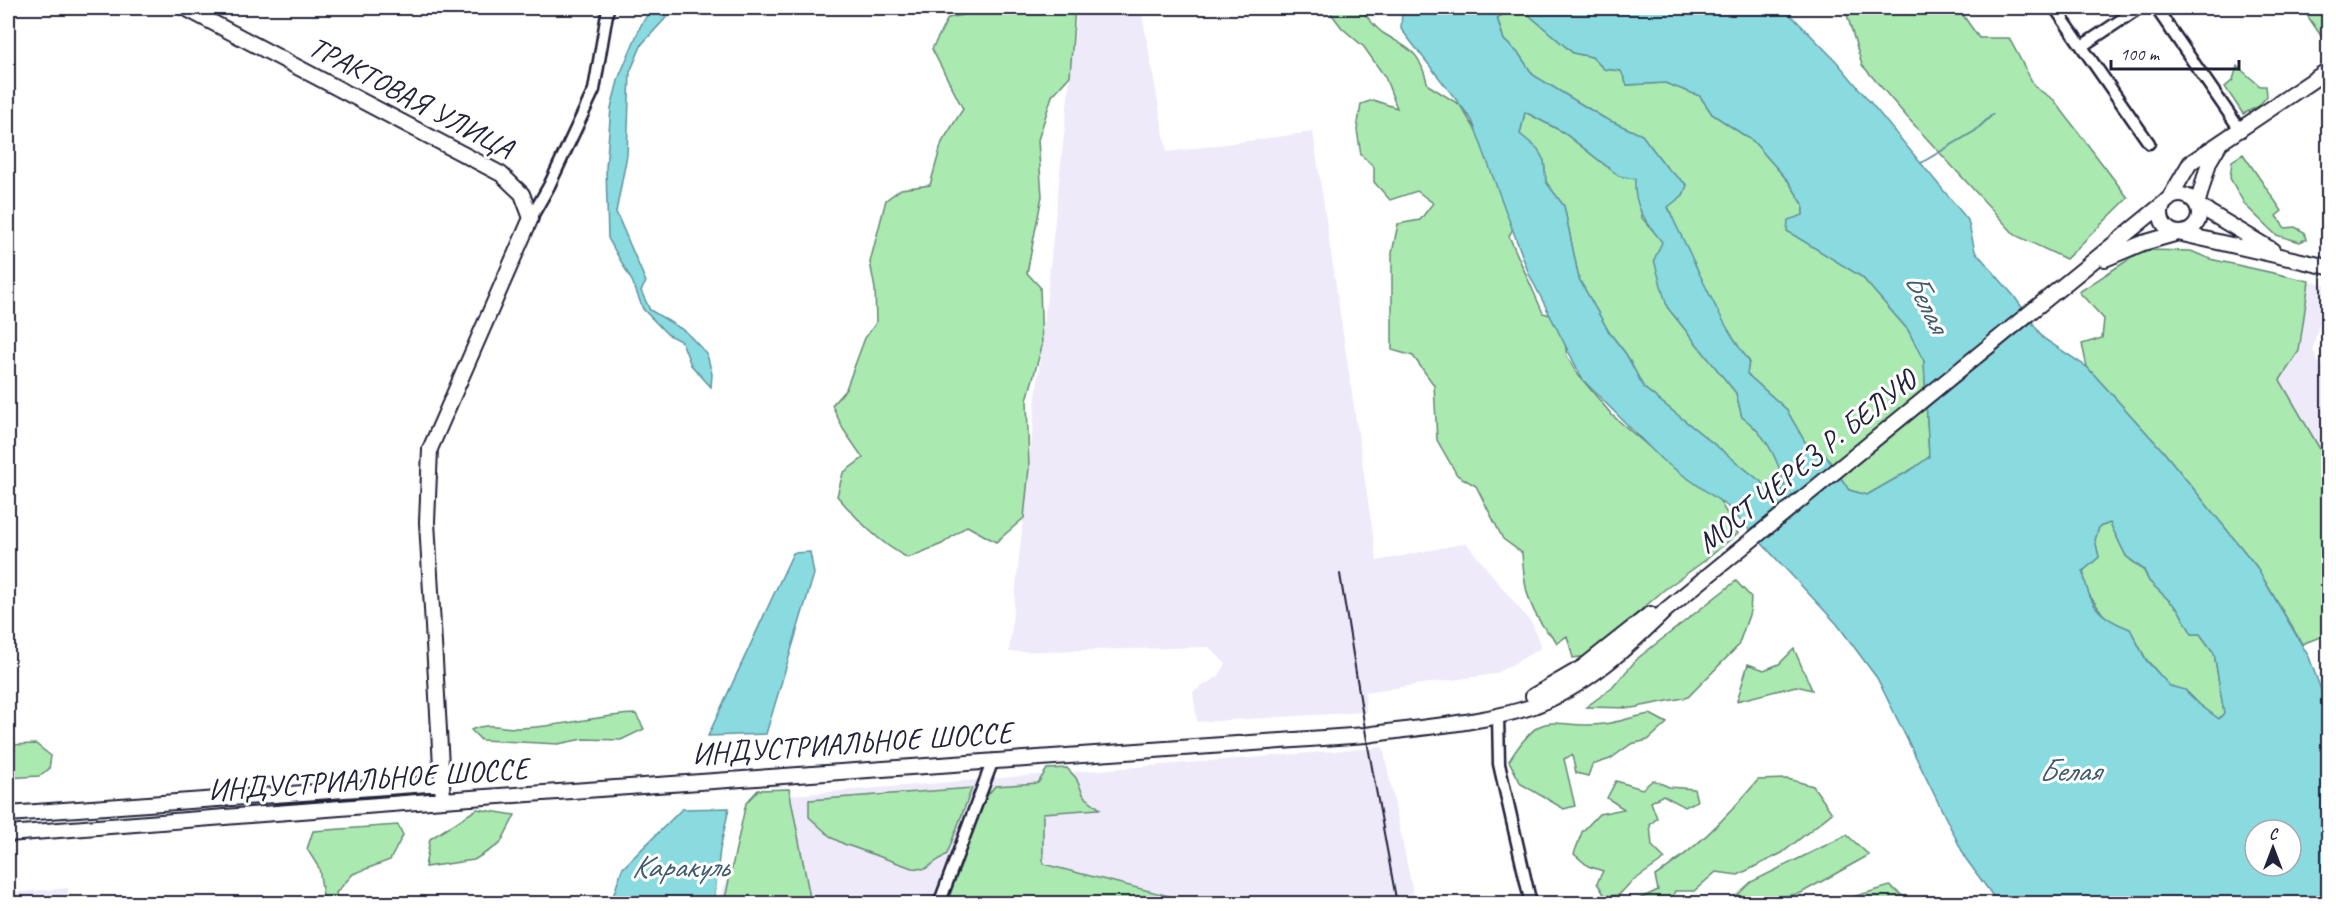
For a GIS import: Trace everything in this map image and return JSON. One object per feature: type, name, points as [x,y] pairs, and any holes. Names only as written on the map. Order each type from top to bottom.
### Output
[{"type":"main road","name":"ТРАКТОВАЯ УЛИЦА","points":[[185,8],[501,174],[522,195],[531,218]]},
{"type":"main road","points":[[2092,264],[2169,199],[2190,163],[2241,131],[2328,70]]},
{"type":"main road","points":[[2092,264],[2143,243],[2189,231],[2198,223],[2197,205],[2209,162],[2218,144]]},
{"type":"main road","points":[[2284,257],[2197,205],[2187,196],[2181,195],[2164,203],[2161,216],[2166,228],[2178,233],[2328,267]]},
{"type":"main road","points":[[443,800],[427,522],[430,449],[531,218]]},
{"type":"main road","name":"МОСТ ЧЕРЕЗ Р. БЕЛУЮ","points":[[1667,609],[2092,264]]},
{"type":"main road","points":[[1498,715],[1583,667],[1725,551]]},
{"type":"main road","name":"ИНДУСТРИАЛЬНОЕ ШОССЕ","points":[[8,834],[443,800],[1366,735],[1498,715],[1535,705],[1599,670],[1667,609]]},
{"type":"main road","points":[[8,814],[442,783]]},
{"type":"street","points":[[531,218],[549,186],[594,90],[608,8]]},
{"type":"street","points":[[2055,8],[2149,142]]},
{"type":"street","points":[[2082,46],[2139,8]]},
{"type":"street","points":[[2156,8],[2241,131]]},
{"type":"street","points":[[1498,715],[1499,764],[1531,903]]},
{"type":"street","points":[[939,903],[993,760]]},
{"type":"shaded area","points":[[1099,8],[1141,8],[1167,152],[1313,132],[1377,561],[1466,543],[1533,625],[1541,648],[1495,674],[1365,692],[1366,712],[1197,722],[1193,692],[1219,676],[1226,664],[1209,647],[1009,652],[1077,13]]},
{"type":"shaded area","points":[[2309,281],[2328,285],[2325,293],[2328,319],[2319,324],[2313,349],[2318,362],[2328,372],[2328,463],[2280,380],[2299,351]]},
{"type":"shaded area","points":[[1383,747],[1415,903],[716,904],[767,797]]},
{"type":"shaded area","points":[[68,888],[68,903],[8,903],[8,893]]},
{"type":"green space","points":[[976,8],[1075,8],[1070,76],[1052,96],[1038,140],[1042,196],[1027,273],[1040,287],[1042,346],[1027,400],[1029,468],[1024,518],[996,542],[967,526],[942,544],[908,558],[861,523],[837,496],[843,473],[863,458],[843,429],[832,405],[846,389],[865,338],[876,323],[875,289],[870,262],[886,200],[901,189],[930,185],[942,142],[963,109],[932,49],[948,18],[977,12]]},
{"type":"green space","points":[[1327,8],[1360,8],[1380,31],[1408,48],[1421,64],[1428,85],[1460,105],[1477,132],[1497,150],[1520,216],[1509,236],[1543,313],[1557,317],[1563,329],[1567,356],[1576,372],[1612,415],[1675,469],[1719,500],[1738,533],[1664,590],[1588,656],[1573,658],[1567,636],[1557,643],[1545,629],[1527,592],[1522,553],[1503,539],[1476,486],[1457,475],[1437,440],[1434,385],[1413,356],[1392,350],[1392,253],[1398,224],[1420,220],[1433,203],[1417,191],[1390,200],[1374,182],[1374,167],[1361,155],[1357,130],[1361,104],[1373,100],[1397,108],[1385,77],[1364,47],[1342,28]]},
{"type":"green space","points":[[1514,8],[1521,8],[1573,53],[1592,57],[1604,69],[1622,71],[1627,85],[1665,83],[1700,96],[1712,114],[1753,141],[1789,182],[1803,204],[1803,215],[1788,231],[1862,277],[1908,330],[1924,361],[1929,457],[1867,495],[1849,490],[1824,453],[1805,442],[1786,409],[1747,374],[1749,361],[1733,340],[1719,314],[1677,230],[1668,206],[1683,195],[1687,185],[1667,168],[1642,135],[1604,118],[1533,75],[1519,54],[1504,40],[1497,17]]},
{"type":"green space","points":[[1845,8],[1958,8],[1979,38],[2009,38],[2035,87],[2054,100],[2128,198],[2066,259],[2015,235],[1862,65]]},
{"type":"green space","points":[[2302,8],[2328,8],[2328,46]]},
{"type":"green space","points":[[2237,66],[2260,86],[2266,86],[2267,96],[2259,106],[2243,114],[2225,87],[2233,80]]},
{"type":"green space","points":[[1525,112],[1563,132],[1619,176],[1635,178],[1642,218],[1663,242],[1667,307],[1736,393],[1742,417],[1758,431],[1770,448],[1780,468],[1786,489],[1775,493],[1644,388],[1626,354],[1609,332],[1579,279],[1564,206],[1546,182],[1544,161],[1520,134]]},
{"type":"green space","points":[[2243,154],[2282,211],[2276,216],[2285,228],[2295,227],[2304,232],[2306,239],[2300,242],[2276,235],[2245,205],[2230,178],[2232,161]]},
{"type":"green space","points":[[2146,250],[2191,251],[2210,259],[2309,281],[2299,351],[2280,380],[2328,463],[2328,634],[2302,644],[2256,566],[2163,451],[2087,367],[2082,344],[2102,338],[2104,319],[2079,292]]},
{"type":"green space","points":[[2110,523],[2126,556],[2144,571],[2149,581],[2178,609],[2192,634],[2200,634],[2214,653],[2224,713],[2219,719],[2185,690],[2170,687],[2146,659],[2130,629],[2107,620],[2087,592],[2083,571],[2099,557],[2095,540],[2099,527]]},
{"type":"green space","points":[[1736,581],[1751,597],[1750,612],[1738,646],[1688,697],[1632,708],[1586,707],[1612,688],[1638,658]]},
{"type":"green space","points":[[1794,649],[1812,690],[1796,686],[1737,701],[1748,664],[1764,670],[1779,664]]},
{"type":"green space","points":[[636,714],[644,729],[621,740],[583,739],[558,744],[481,740],[471,730],[488,726],[533,727]]},
{"type":"green space","points":[[1650,714],[1667,723],[1648,740],[1631,744],[1610,759],[1592,765],[1588,776],[1576,773],[1572,755],[1564,759],[1575,806],[1564,809],[1521,784],[1509,761],[1532,731],[1541,725],[1550,723],[1604,724]]},
{"type":"green space","points":[[36,744],[51,756],[49,769],[39,776],[8,778],[8,745]]},
{"type":"green space","points":[[1067,768],[1076,778],[1084,796],[1100,809],[1043,813],[1043,864],[1177,898],[1177,903],[943,904],[986,797],[995,786],[1038,783],[1047,769]]},
{"type":"green space","points":[[1788,779],[1813,786],[1832,813],[1782,853],[1738,875],[1716,872],[1694,891],[1675,891],[1670,903],[1631,903],[1658,890],[1655,876],[1710,832],[1758,780]]},
{"type":"green space","points":[[1653,780],[1669,787],[1694,789],[1697,801],[1685,807],[1663,795],[1651,802],[1657,818],[1650,825],[1652,846],[1665,859],[1630,883],[1619,895],[1605,896],[1597,883],[1603,871],[1588,866],[1574,854],[1582,832],[1599,814],[1624,809],[1607,798],[1616,781],[1642,789]]},
{"type":"green space","points":[[972,788],[947,854],[925,869],[912,868],[844,844],[832,838],[809,817],[809,800]]},
{"type":"green space","points":[[789,789],[811,903],[724,903],[746,803],[758,790]]},
{"type":"green space","points":[[477,809],[515,815],[500,844],[474,860],[425,867],[430,839]]},
{"type":"green space","points":[[398,825],[403,835],[390,860],[353,874],[336,893],[338,903],[324,903],[319,868],[307,849],[313,831]]},
{"type":"green space","points":[[1847,835],[1869,855],[1801,893],[1772,899],[1770,903],[1752,903],[1735,897],[1751,882]]},
{"type":"green space","points":[[1890,886],[1912,903],[1838,903],[1849,898]]},
{"type":"water","points":[[652,8],[675,8],[642,44],[630,72],[627,155],[616,212],[646,282],[641,291],[650,310],[685,331],[707,354],[712,374],[711,387],[691,365],[682,342],[667,334],[643,309],[633,283],[608,238],[606,168],[611,108],[619,77],[641,25]]},
{"type":"water","name":"Белая","points":[[1402,8],[1514,8],[1497,18],[1504,40],[1519,54],[1533,75],[1604,118],[1642,135],[1667,168],[1687,185],[1683,195],[1668,207],[1718,311],[1749,361],[1747,374],[1786,409],[1805,442],[1824,453],[1849,490],[1867,495],[1929,457],[1924,361],[1908,330],[1862,277],[1787,231],[1788,220],[1803,215],[1803,204],[1789,182],[1753,141],[1712,114],[1700,96],[1665,83],[1627,85],[1621,71],[1604,69],[1592,57],[1573,53],[1521,8],[1784,8],[1837,62],[1968,220],[1975,251],[2014,296],[2043,338],[2087,367],[2163,451],[2256,566],[2309,657],[2328,709],[2328,903],[1998,903],[1966,859],[1877,678],[1837,624],[1727,506],[1662,460],[1583,380],[1529,274],[1472,120],[1401,29]],"holes":[[[1525,112],[1563,132],[1619,176],[1635,179],[1638,206],[1662,242],[1654,260],[1667,307],[1736,393],[1742,417],[1758,431],[1770,448],[1785,489],[1775,493],[1644,388],[1626,354],[1609,332],[1579,279],[1564,206],[1546,182],[1544,161],[1538,149],[1520,134]],[[2110,523],[2126,556],[2144,570],[2149,581],[2178,609],[2192,634],[2200,634],[2214,653],[2224,713],[2219,719],[2185,690],[2170,686],[2146,660],[2130,629],[2110,620],[2092,601],[2083,571],[2099,557],[2095,540],[2099,527]]]},
{"type":"water","points":[[810,552],[814,574],[766,734],[708,736],[793,553]]},
{"type":"water","name":"Каракуль","points":[[729,808],[720,849],[714,903],[611,903],[622,869],[682,809]]},
{"type":"waterway","points":[[1921,163],[1975,131],[1993,114]]},
{"type":"railway","points":[[1340,574],[1397,904]]}]
